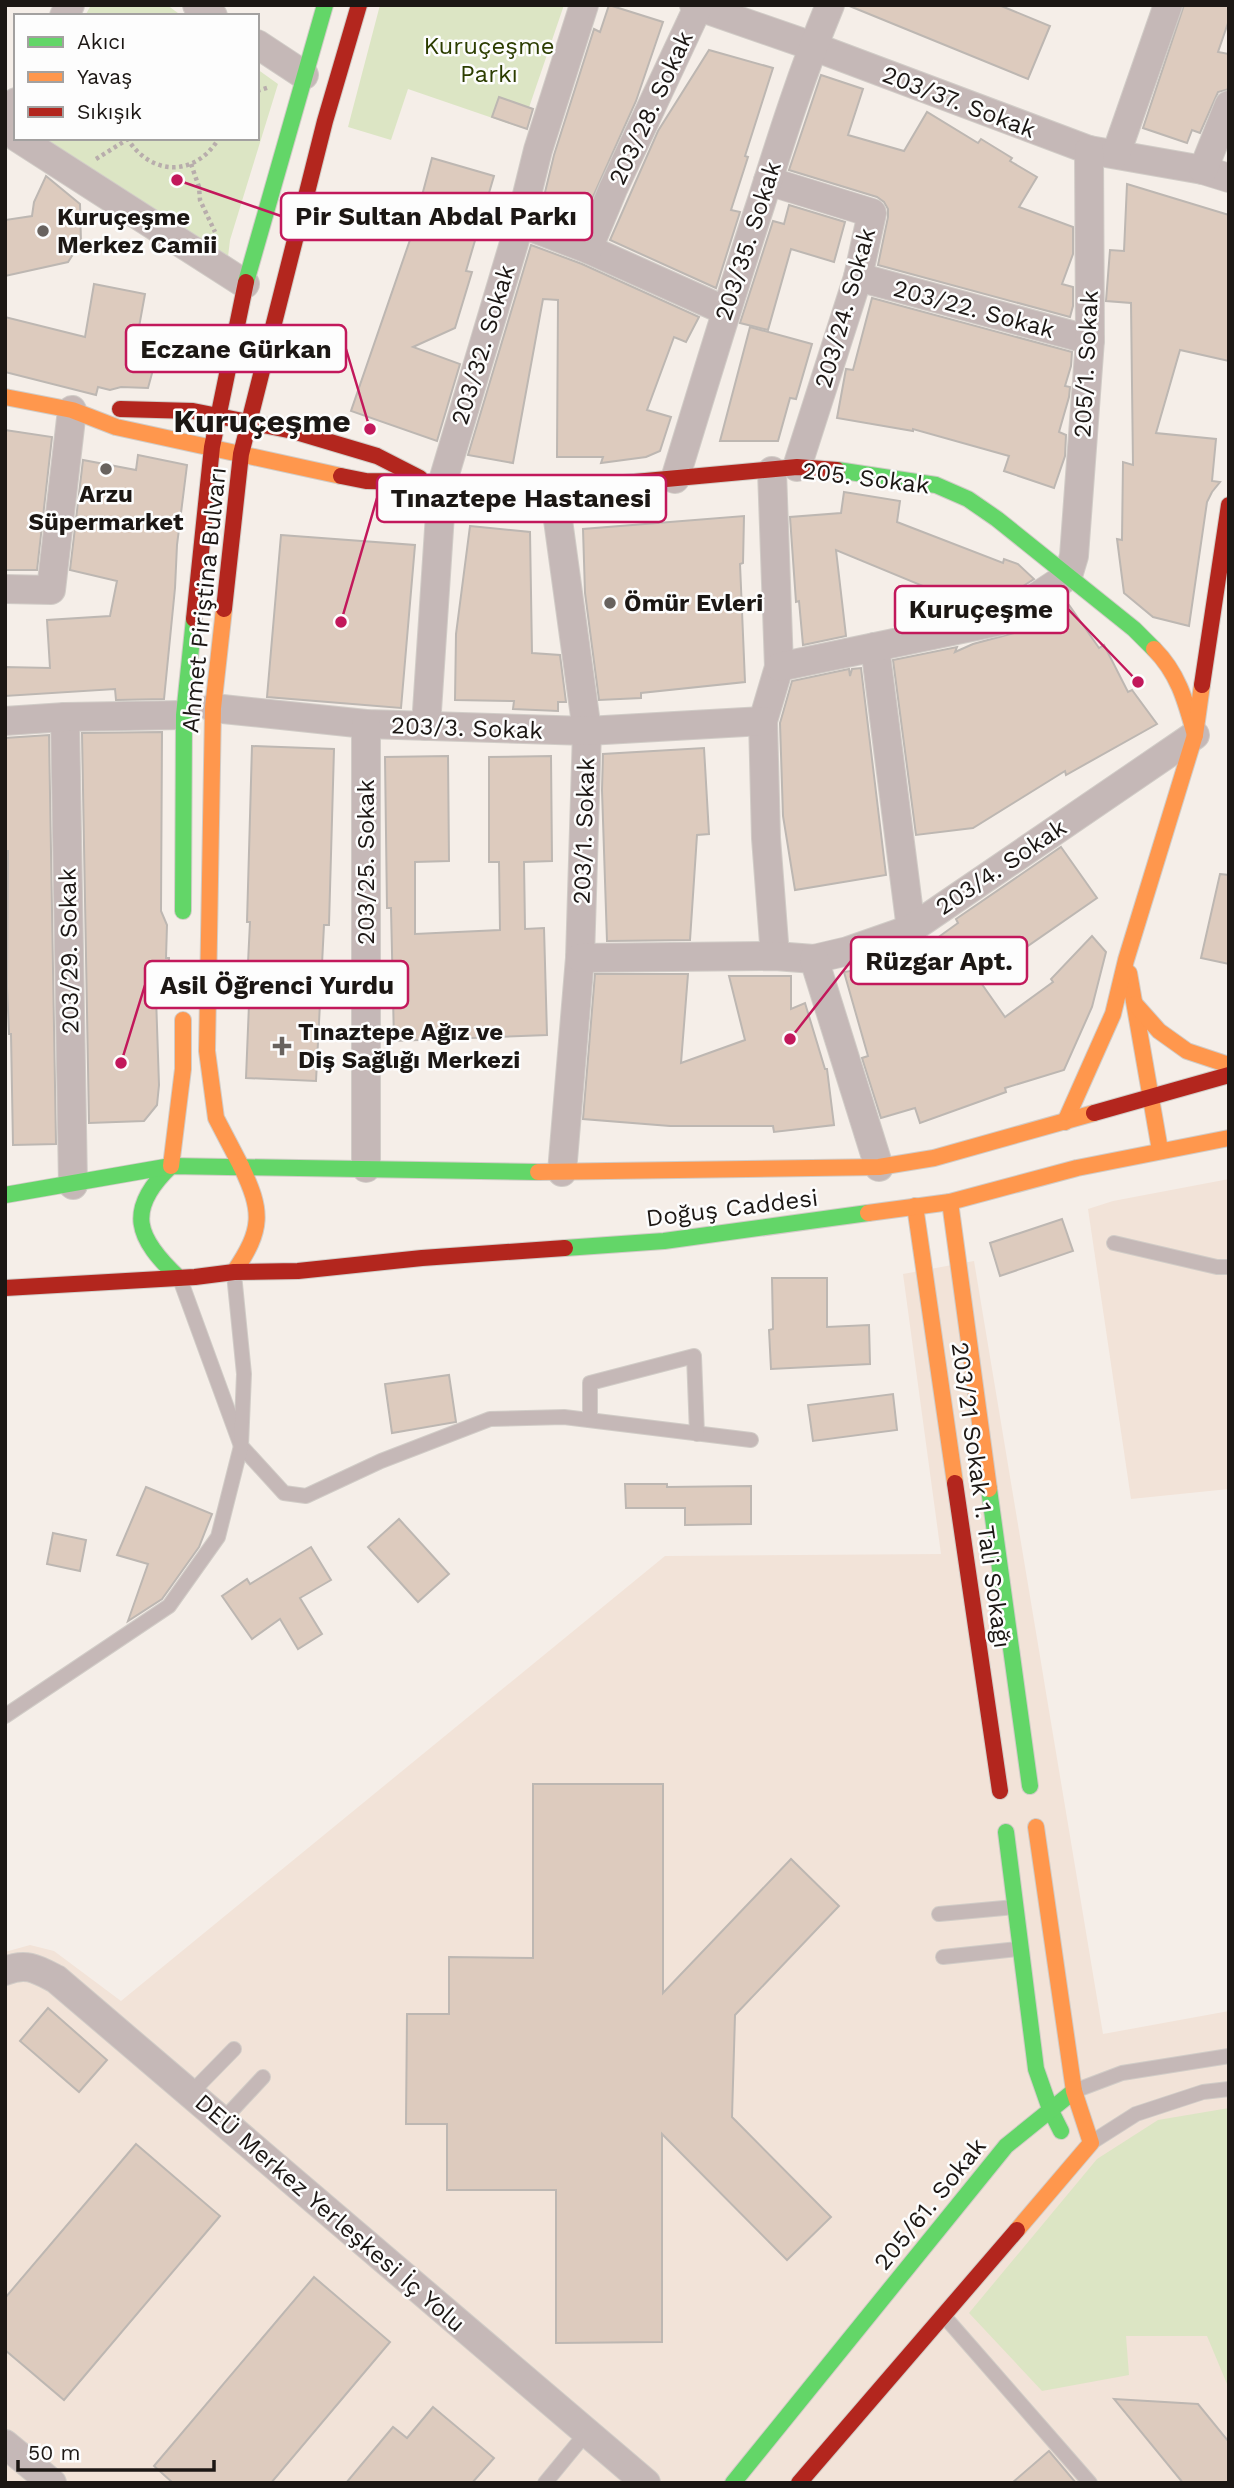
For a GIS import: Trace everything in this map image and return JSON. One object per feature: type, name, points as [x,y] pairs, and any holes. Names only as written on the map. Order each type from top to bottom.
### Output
[{"type":"main road","name":"Ahmet Piriştina Bulvarı","points":[[240,1166],[216,1118],[207,1051],[213,708],[227,451],[234,418],[245,285],[325,5]]},
{"type":"main road","name":"Ahmet Piriştina Bulvarı","points":[[183,933],[184,715],[227,451],[234,418],[359,5]]},
{"type":"main road","points":[[5,397],[72,410]]},
{"type":"main road","name":"205. Sokak","points":[[72,410],[179,411],[234,418],[304,434],[377,456],[435,483]]},
{"type":"main road","name":"205. Sokak","points":[[72,410],[116,426],[366,481],[435,483],[497,491],[554,491],[784,469],[850,471],[936,485],[978,506],[1111,609],[1161,656],[1180,686],[1195,734]]},
{"type":"main road","points":[[1065,1122],[1113,1014],[1126,960],[1195,734],[1229,505]]},
{"type":"main road","points":[[1126,960],[1160,1150]]},
{"type":"main road","points":[[179,1278],[149,1248],[142,1231],[141,1212],[146,1194],[156,1178],[171,1166],[183,1069],[183,1001]]},
{"type":"main road","points":[[1135,1004],[1159,1031],[1187,1051],[1229,1065]]},
{"type":"main road","points":[[1113,1014],[1117,1041]]},
{"type":"main road","name":"Doğuş Caddesi","points":[[240,1166],[562,1172],[879,1167],[934,1158],[1065,1122],[1129,1095],[1151,1096],[1229,1075]]},
{"type":"main road","points":[[1129,1095],[1160,1150]]},
{"type":"main road","name":"Doğuş Caddesi","points":[[233,1272],[298,1270],[422,1258],[664,1241],[950,1202],[1077,1168],[1229,1138]]},
{"type":"main road","points":[[5,1195],[171,1166],[240,1166],[258,1205],[259,1223],[255,1241],[233,1272],[179,1278],[5,1287]]},
{"type":"main road","name":"203/21 Sokak 1. Tali Sokağı","points":[[950,1202],[1030,1786]]},
{"type":"main road","name":"203/21 Sokak 1. Tali Sokağı","points":[[915,1206],[1000,1791]]},
{"type":"main road","points":[[1036,1827],[1048,1903],[1038,1947],[1036,2069],[1050,2109],[1076,2161]]},
{"type":"main road","points":[[799,2483],[1091,2143],[1074,2091],[1038,1947],[1017,1906],[1006,1832]]},
{"type":"main road","name":"205/61. Sokak","points":[[733,2483],[1006,2147],[1074,2091]]},
{"type":"street","name":"203/32. Sokak","points":[[426,726],[435,483],[520,223],[538,150],[584,5]]},
{"type":"street","name":"203/35. Sokak","points":[[675,479],[768,181],[813,46],[830,5]]},
{"type":"street","name":"205/1. Sokak","points":[[1068,576],[1074,556],[1102,152],[1168,5]]},
{"type":"street","name":"203/37. Sokak","points":[[697,6],[1102,152],[1216,174]]},
{"type":"street","name":"203/28. Sokak","points":[[588,249],[697,6]]},
{"type":"street","points":[[259,45],[304,75]]},
{"type":"street","points":[[1216,174],[1229,105]]},
{"type":"street","points":[[20,140],[245,285]]},
{"type":"street","name":"203/24. Sokak","points":[[768,181],[872,213],[858,276],[784,469]]},
{"type":"street","points":[[520,223],[588,249],[726,311]]},
{"type":"street","name":"203/22. Sokak","points":[[858,276],[1090,340]]},
{"type":"street","points":[[5,589],[51,590],[72,410]]},
{"type":"street","points":[[775,956],[766,838],[763,721],[779,667],[784,469]]},
{"type":"street","name":"203/1. Sokak","points":[[554,491],[587,732],[580,958],[562,1172]]},
{"type":"street","points":[[779,667],[1000,621],[1068,576]]},
{"type":"street","points":[[875,647],[911,929]]},
{"type":"street","name":"203/3. Sokak","points":[[213,708],[366,724],[587,732],[763,721]]},
{"type":"street","points":[[5,721],[184,715]]},
{"type":"street","name":"203/29. Sokak","points":[[65,717],[73,1185]]},
{"type":"street","name":"203/25. Sokak","points":[[366,724],[366,1168]]},
{"type":"street","name":"203/4. Sokak","points":[[580,958],[775,956],[814,959],[848,951],[911,929],[1195,734]]},
{"type":"street","points":[[814,959],[879,1167]]},
{"type":"street","name":"DEÜ Merkez Yerleşkesi İç Yolu","points":[[5,1971],[18,1965],[32,1966],[56,1979],[646,2483]]},
{"type":"street","points":[[5,2444],[52,2483]]},
{"type":"lane","points":[[1114,1243],[1217,1267],[1229,1267]]},
{"type":"lane","points":[[5,1716],[169,1605],[218,1537],[241,1446],[244,1374],[233,1272]]},
{"type":"lane","points":[[179,1278],[241,1446],[284,1493],[306,1496],[381,1461],[490,1419],[564,1416],[751,1440]]},
{"type":"lane","points":[[590,1420],[590,1383],[694,1356],[697,1434]]},
{"type":"lane","points":[[939,1914],[1048,1903]]},
{"type":"lane","points":[[943,1957],[1038,1947]]},
{"type":"lane","points":[[191,2094],[234,2049]]},
{"type":"lane","name":"205/61. Sokak","points":[[1074,2091],[1122,2073],[1229,2056]]},
{"type":"lane","points":[[222,2121],[263,2077]]},
{"type":"lane","points":[[1091,2143],[1136,2113],[1203,2092],[1229,2089]]},
{"type":"lane","points":[[943,2315],[1090,2483]]},
{"type":"lane","points":[[545,2483],[587,2432]]},
{"type":"path","points":[[128,140],[137,153],[151,163],[167,167],[184,167],[199,162],[218,140]]},
{"type":"path","points":[[191,164],[200,187],[200,200]]},
{"type":"shaded area","points":[[1229,1179],[1229,1489],[1131,1499],[1088,1209],[1113,1201]]},
{"type":"shaded area","points":[[974,1261],[1103,2034],[1229,2011],[1229,2483],[5,2483],[5,1952],[30,1945],[54,1951],[121,2001],[665,1556],[941,1554],[903,1274]]},
{"type":"green space","points":[[91,5],[167,5],[179,14],[86,14]]},
{"type":"green space","name":"Kuruçeşme Parkı","points":[[380,5],[564,5],[522,128],[408,89],[391,140],[348,127]]},
{"type":"green space","points":[[259,70],[278,84],[230,240],[228,257],[47,140],[259,140]]},
{"type":"green space","points":[[1229,2108],[1229,2382],[1227,2384],[1207,2336],[1126,2336],[1129,2375],[1042,2391],[969,2313],[1097,2159],[1158,2120]]},
{"type":"building","points":[[609,5],[663,22],[636,101],[579,228],[540,213],[554,155],[594,29],[600,32]]},
{"type":"building","points":[[847,5],[999,5],[1050,26],[1028,79]]},
{"type":"building","points":[[1184,5],[1229,5],[1229,20],[1218,52],[1229,54],[1229,89],[1218,92],[1200,133],[1192,130],[1187,143],[1143,128]]},
{"type":"building","points":[[709,50],[773,68],[731,210],[740,212],[716,288],[610,240],[658,131]]},
{"type":"building","points":[[821,75],[863,89],[848,135],[904,151],[927,112],[978,143],[981,139],[1037,177],[1019,207],[1073,227],[1073,254],[1062,284],[1073,287],[1070,317],[878,265],[888,217],[884,202],[877,197],[789,170]]},
{"type":"building","points":[[499,97],[533,109],[527,129],[492,117]]},
{"type":"building","points":[[432,158],[494,176],[466,271],[472,272],[455,328],[413,347],[460,364],[437,441],[351,411],[411,237]]},
{"type":"building","name":"Kuruçeşme Merkez Camii","points":[[46,176],[80,204],[81,242],[68,262],[5,276],[5,220],[32,216],[34,202]]},
{"type":"building","points":[[1127,184],[1229,215],[1229,361],[1180,350],[1156,433],[1216,439],[1212,481],[1220,482],[1207,502],[1189,626],[1153,617],[1124,593],[1117,539],[1122,540],[1123,462],[1133,465],[1131,303],[1106,301],[1110,250],[1124,251]]},
{"type":"building","points":[[789,205],[845,222],[834,262],[791,249],[768,330],[740,323],[773,221],[784,224]]},
{"type":"building","points":[[531,245],[582,264],[699,317],[686,342],[674,337],[647,410],[671,417],[660,451],[646,457],[601,463],[603,457],[557,457],[558,300],[543,299],[513,463],[468,455]]},
{"type":"building","points":[[94,284],[145,294],[135,349],[157,355],[148,388],[121,387],[110,390],[98,387],[96,395],[5,372],[5,317],[85,337]]},
{"type":"building","points":[[872,298],[1072,352],[1065,386],[1070,387],[1069,397],[1059,432],[1066,435],[1065,456],[1054,488],[1004,471],[1009,456],[913,429],[837,418],[846,369],[853,370]]},
{"type":"building","points":[[750,327],[812,344],[796,399],[790,398],[778,441],[720,441]]},
{"type":"building","points":[[5,430],[52,437],[37,570],[5,570]]},
{"type":"building","points":[[138,455],[187,465],[177,545],[164,699],[116,700],[115,689],[5,696],[5,667],[50,668],[47,620],[110,616],[117,581],[70,570],[83,460],[136,470]]},
{"type":"building","points":[[844,492],[900,501],[897,522],[1003,563],[1004,559],[1018,564],[1034,579],[1006,597],[980,587],[972,609],[836,550],[846,636],[803,645],[799,601],[796,602],[790,517],[841,513]]},
{"type":"building","points":[[744,516],[743,563],[740,564],[745,682],[641,693],[641,698],[599,700],[585,593],[583,529]]},
{"type":"building","points":[[470,526],[530,532],[532,653],[560,655],[566,702],[558,702],[558,711],[513,709],[514,701],[455,700],[456,634]]},
{"type":"building","points":[[281,535],[415,545],[401,708],[267,697]]},
{"type":"building","points":[[1062,600],[1069,605],[1099,648],[1104,645],[1128,692],[1132,690],[1157,724],[1066,775],[1065,771],[973,828],[916,835],[893,660],[957,647],[955,652],[973,644],[1025,630],[1020,628]]},
{"type":"building","points":[[861,668],[886,875],[795,890],[783,816],[780,723],[792,681],[849,669],[850,676],[852,669]]},
{"type":"building","points":[[162,732],[161,911],[167,925],[166,958],[169,958],[168,997],[156,997],[159,1085],[157,1105],[144,1121],[89,1123],[82,733]]},
{"type":"building","points":[[49,735],[56,1144],[13,1145],[11,1034],[7,987],[5,738]]},
{"type":"building","points":[[252,746],[334,749],[329,925],[324,925],[316,1081],[246,1078]]},
{"type":"building","points":[[704,748],[709,834],[697,835],[690,940],[607,941],[603,754]]},
{"type":"building","points":[[448,756],[449,861],[415,862],[415,934],[500,930],[499,862],[489,862],[489,757],[551,756],[552,861],[524,862],[525,929],[544,928],[547,1035],[394,1041],[391,908],[387,908],[385,757]]},
{"type":"building","points":[[1061,847],[1097,898],[979,980],[1005,1017],[1053,982],[1051,979],[1092,936],[1106,952],[1092,1007],[1064,1070],[1005,1088],[1006,1092],[920,1123],[915,1108],[881,1118],[862,1058],[868,1056],[844,972],[895,963],[906,956],[908,959],[958,923],[956,919]]},
{"type":"building","points":[[1220,874],[1229,875],[1229,964],[1201,958]]},
{"type":"building","points":[[595,974],[688,974],[681,1063],[745,1040],[729,976],[791,976],[791,1009],[805,1003],[827,1069],[834,1125],[774,1132],[773,1126],[670,1126],[583,1119]]},
{"type":"building","points":[[1062,1219],[1073,1251],[1000,1276],[990,1243]]},
{"type":"building","points":[[772,1278],[827,1278],[827,1327],[869,1325],[870,1364],[771,1369],[769,1330],[773,1329]]},
{"type":"building","points":[[449,1375],[456,1422],[392,1433],[385,1384]]},
{"type":"building","points":[[893,1394],[897,1430],[813,1441],[808,1405]]},
{"type":"building","points":[[625,1484],[667,1484],[667,1487],[751,1486],[751,1524],[685,1525],[685,1508],[626,1508]]},
{"type":"building","points":[[146,1487],[212,1514],[199,1547],[162,1599],[128,1621],[148,1564],[117,1555]]},
{"type":"building","points":[[399,1519],[449,1574],[418,1602],[368,1547]]},
{"type":"building","points":[[53,1533],[86,1540],[80,1571],[47,1564]]},
{"type":"building","points":[[311,1547],[331,1580],[300,1598],[322,1634],[298,1649],[280,1619],[252,1639],[222,1596],[247,1579],[250,1584]]},
{"type":"building","points":[[533,1784],[663,1784],[663,1993],[791,1859],[839,1906],[735,2015],[732,2117],[831,2217],[787,2260],[662,2134],[662,2342],[556,2343],[556,2190],[447,2190],[447,2124],[406,2124],[407,2014],[449,2014],[449,1957],[533,1958]]},
{"type":"building","points":[[48,2008],[107,2060],[79,2092],[20,2041]]},
{"type":"building","points":[[136,2144],[220,2216],[64,2400],[5,2350],[5,2298]]},
{"type":"building","points":[[314,2277],[390,2342],[271,2483],[173,2483],[154,2466]]},
{"type":"building","points":[[1114,2399],[1198,2404],[1229,2442],[1229,2483],[1183,2483]]},
{"type":"building","points":[[433,2407],[494,2458],[472,2483],[346,2483],[393,2427],[407,2438]]},
{"type":"building","points":[[1049,2451],[1076,2483],[1012,2483]]},
{"type":"traffic: fast","points":[[246,282],[325,5]]},
{"type":"traffic: fast","points":[[837,470],[936,485],[968,499],[997,519],[1134,629],[1154,649]]},
{"type":"traffic: fast","points":[[183,911],[184,715],[194,619]]},
{"type":"traffic: fast","points":[[171,1166],[147,1196],[142,1210],[142,1224],[145,1237],[153,1250],[179,1278]]},
{"type":"traffic: fast","points":[[5,1195],[171,1166],[538,1172]]},
{"type":"traffic: fast","points":[[565,1248],[664,1241],[868,1213]]},
{"type":"traffic: fast","points":[[989,1489],[1030,1786]]},
{"type":"traffic: fast","points":[[1006,1832],[1036,2069],[1061,2131]]},
{"type":"traffic: fast","points":[[733,2483],[1006,2146],[1074,2091]]},
{"type":"traffic: slow","points":[[5,397],[72,410],[116,427],[341,476]]},
{"type":"traffic: slow","points":[[224,609],[213,708],[207,1051],[216,1118],[241,1166]]},
{"type":"traffic: slow","points":[[1154,649],[1176,679],[1195,735]]},
{"type":"traffic: slow","points":[[1065,1122],[1113,1014],[1126,960],[1195,735],[1202,685]]},
{"type":"traffic: slow","points":[[1129,973],[1160,1150]]},
{"type":"traffic: slow","points":[[1135,1004],[1159,1031],[1187,1051],[1229,1065]]},
{"type":"traffic: slow","points":[[171,1166],[183,1069],[183,1020]]},
{"type":"traffic: slow","points":[[538,1172],[879,1167],[934,1158],[1094,1113]]},
{"type":"traffic: slow","points":[[868,1213],[950,1202],[1077,1168],[1229,1138]]},
{"type":"traffic: slow","points":[[234,1272],[250,1244],[257,1220],[253,1196],[241,1166]]},
{"type":"traffic: slow","points":[[950,1202],[989,1489]]},
{"type":"traffic: slow","points":[[915,1206],[955,1483]]},
{"type":"traffic: slow","points":[[1017,2230],[1091,2143],[1074,2091],[1036,1827]]},
{"type":"traffic: jam","points":[[224,609],[241,454],[325,121],[359,5]]},
{"type":"traffic: jam","points":[[194,619],[212,447],[246,282]]},
{"type":"traffic: jam","points":[[120,409],[193,411],[293,431],[377,456],[420,478]]},
{"type":"traffic: jam","points":[[341,476],[366,481],[428,482],[526,492],[797,467],[837,470]]},
{"type":"traffic: jam","points":[[1202,685],[1229,505]]},
{"type":"traffic: jam","points":[[1094,1113],[1229,1075]]},
{"type":"traffic: jam","points":[[5,1288],[195,1277],[234,1272],[298,1271],[422,1258],[565,1248]]},
{"type":"traffic: jam","points":[[955,1483],[1000,1791]]},
{"type":"traffic: jam","points":[[799,2483],[1017,2230]]},
{"type":"place","name":"Pir Sultan Abdal Parkı","points":[[177,180]]},
{"type":"place","name":"Kuruçeşme Merkez Camii","points":[[43,231]]},
{"type":"place","name":"Eczane Gürkan","points":[[370,429]]},
{"type":"place","name":"Arzu Süpermarket","points":[[106,469]]},
{"type":"place","name":"Ömür Evleri","points":[[610,603]]},
{"type":"place","name":"Tınaztepe Hastanesi","points":[[341,622]]},
{"type":"place","name":"Kuruçeşme","points":[[1138,682]]},
{"type":"place","name":"Rüzgar Apt.","points":[[790,1039]]},
{"type":"place","name":"Tınaztepe Ağız ve Diş Sağlığı Merkezi","points":[[282,1046]]},
{"type":"place","name":"Asil Öğrenci Yurdu","points":[[121,1063]]},
{"type":"district","name":"Kuruçeşme","points":[[262,421]]}]
